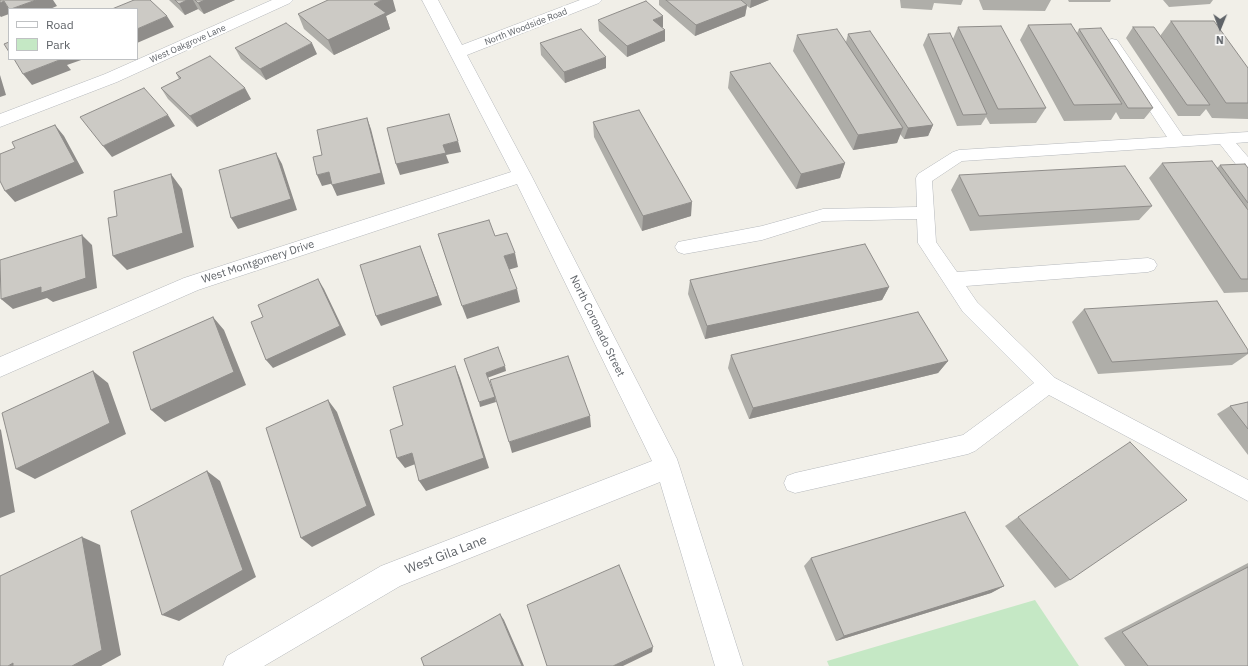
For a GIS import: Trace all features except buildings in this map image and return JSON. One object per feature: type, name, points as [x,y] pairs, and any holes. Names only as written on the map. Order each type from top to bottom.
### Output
[{"type":"street","name":"West Oakgrove Lane","points":[[0,121],[111,78],[285,0]]},
{"type":"street","name":"North Coronado Street","points":[[430,0],[522,175],[668,467],[729,666]]},
{"type":"street","name":"North Woodside Road","points":[[457,53],[594,0]]},
{"type":"street","name":"West Montgomery Drive","points":[[0,367],[191,284],[522,175]]},
{"type":"street","name":"West Gila Lane","points":[[237,666],[391,576],[668,467]]},
{"type":"lane","points":[[1112,43],[1178,141]]},
{"type":"lane","points":[[1248,137],[959,156],[924,178],[926,243],[970,307],[1048,384],[1248,491]]},
{"type":"lane","points":[[1224,139],[1248,168]]},
{"type":"lane","points":[[684,247],[762,233],[823,215],[925,213]]},
{"type":"lane","points":[[951,280],[1148,265]]},
{"type":"lane","points":[[795,483],[968,444],[1048,384]]},
{"type":"green space","points":[[1035,600],[1079,666],[829,666],[827,661]]}]
